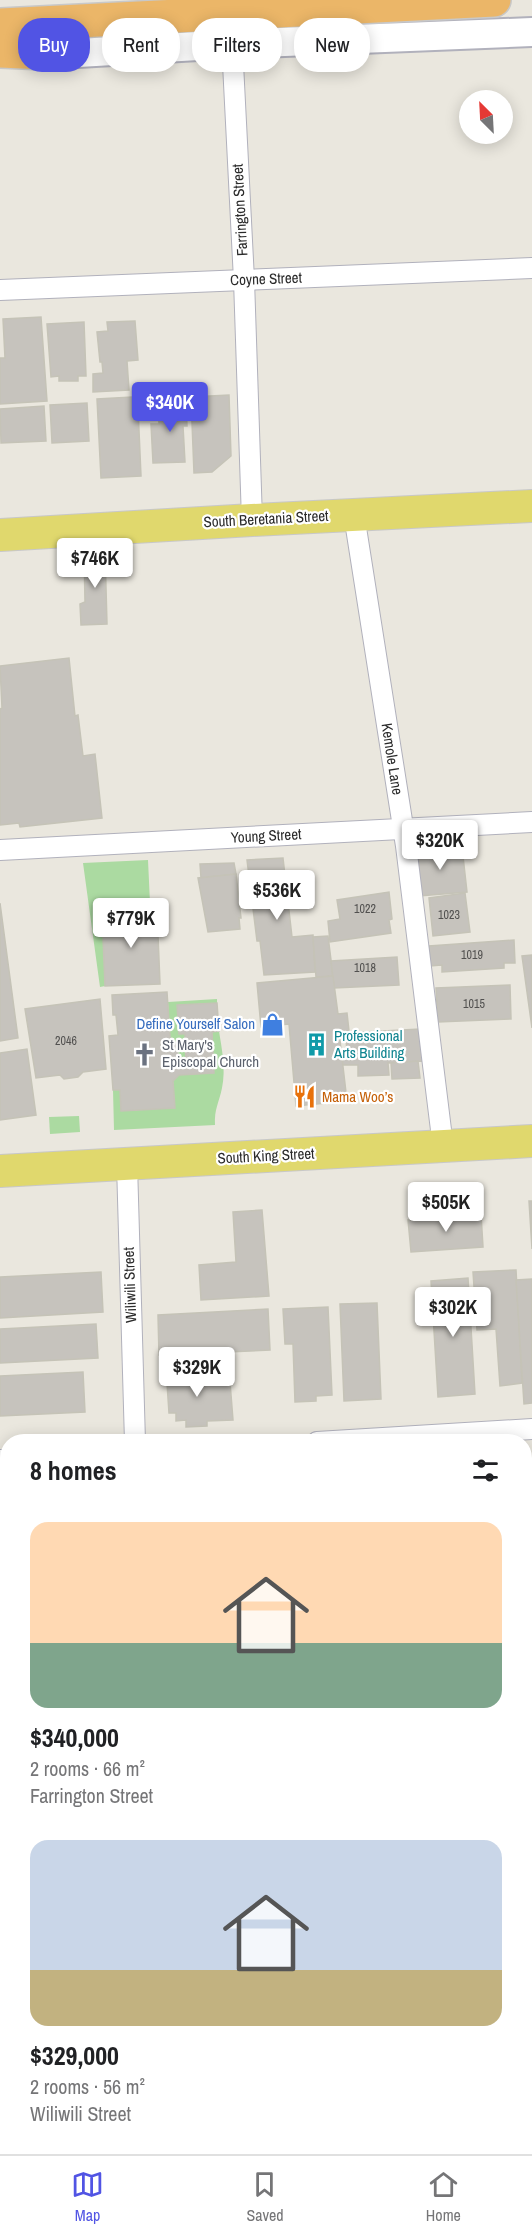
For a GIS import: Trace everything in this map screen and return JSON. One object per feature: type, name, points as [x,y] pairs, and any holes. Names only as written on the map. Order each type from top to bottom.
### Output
[{"type":"highway","points":[[0,25],[494,0]]},
{"type":"highway","points":[[0,51],[18,52]]},
{"type":"main road","name":"South Beretania Street","points":[[0,535],[532,506]]},
{"type":"main road","name":"South King Street","points":[[0,1171],[532,1141]]},
{"type":"street","points":[[282,42],[532,32]]},
{"type":"street","points":[[90,53],[192,46]]},
{"type":"street","points":[[0,58],[18,57]]},
{"type":"street","name":"Farrington Street","points":[[233,72],[244,280],[252,520]]},
{"type":"street","name":"Coyne Street","points":[[0,290],[532,268]]},
{"type":"street","name":"Kemole Lane","points":[[354,515],[403,829],[443,1146]]},
{"type":"street","name":"Young Street","points":[[0,850],[532,822]]},
{"type":"street","name":"Wiliwili Street","points":[[126,1164],[135,1434]]},
{"type":"street","points":[[449,1434],[532,1429]]},
{"type":"green space","points":[[148,860],[150,903],[142,907],[118,908],[118,913],[102,914],[105,986],[100,987],[83,863]]},
{"type":"green space","points":[[217,999],[217,1003],[178,1005],[185,1034],[186,1064],[179,1064],[177,1044],[170,1037],[168,1002]]},
{"type":"green space","points":[[219,1031],[224,1074],[215,1125],[114,1130],[113,1090],[120,1090],[122,1111],[175,1108],[173,1081],[179,1075],[214,1073],[212,1032]]},
{"type":"green space","points":[[79,1116],[80,1132],[50,1134],[49,1117]]},
{"type":"building","points":[[41,317],[47,401],[0,404],[0,358],[5,358],[3,319]]},
{"type":"building","points":[[135,321],[138,360],[127,361],[129,390],[93,392],[93,374],[103,373],[97,332],[108,331],[107,322]]},
{"type":"building","points":[[84,322],[86,376],[78,376],[78,381],[59,381],[59,376],[51,377],[47,324]]},
{"type":"building","points":[[229,395],[231,456],[212,472],[194,473],[191,397]]},
{"type":"building","points":[[132,397],[132,409],[138,408],[141,476],[101,478],[97,399]]},
{"type":"building","points":[[186,401],[187,426],[183,426],[185,462],[153,463],[151,424],[159,424],[158,402]]},
{"type":"building","points":[[87,403],[89,441],[52,443],[50,405]]},
{"type":"building","points":[[44,406],[46,441],[1,443],[0,409]]},
{"type":"building","points":[[84,551],[105,551],[107,624],[81,625],[80,604],[85,602]]},
{"type":"building","points":[[69,658],[75,716],[78,715],[83,756],[95,754],[102,818],[20,827],[19,823],[0,825],[0,709],[2,708],[0,666]]},
{"type":"building","points":[[462,847],[467,892],[419,896],[413,848]]},
{"type":"building","points":[[283,858],[292,937],[313,935],[315,972],[264,975],[260,941],[257,941],[247,860]]},
{"type":"building","points":[[234,863],[236,874],[201,878],[200,864]]},
{"type":"building","points":[[236,874],[240,929],[208,932],[198,878]]},
{"type":"building","points":[[389,892],[391,933],[330,942],[328,921],[340,919],[337,900]]},
{"type":"building","points":[[465,893],[470,932],[433,936],[429,898]]},
{"type":"building","points":[[0,903],[18,1038],[0,1041]]},
{"type":"building","points":[[157,911],[160,984],[105,986],[102,914]]},
{"type":"building","points":[[328,936],[333,976],[316,977],[313,937]]},
{"type":"building","points":[[514,940],[515,963],[504,963],[504,968],[442,972],[442,965],[430,966],[429,946]]},
{"type":"building","points":[[532,955],[532,1028],[522,956]]},
{"type":"building","points":[[397,957],[399,985],[334,988],[331,961]]},
{"type":"building","name":"Professional Arts Building","points":[[333,976],[338,1014],[347,1013],[349,1031],[339,1032],[347,1101],[296,1106],[289,1024],[261,1027],[257,983]]},
{"type":"building","points":[[510,985],[511,1019],[438,1022],[436,988]]},
{"type":"building","name":"St Mary's Episcopal Church","points":[[167,992],[170,1037],[177,1044],[179,1064],[186,1064],[185,1034],[179,1034],[177,1005],[217,1003],[219,1031],[212,1032],[214,1073],[179,1075],[173,1081],[175,1108],[121,1111],[120,1090],[113,1090],[109,1036],[118,1035],[116,1015],[113,1015],[112,995]]},
{"type":"building","points":[[100,999],[106,1069],[83,1072],[78,1077],[64,1079],[60,1075],[36,1078],[25,1009]]},
{"type":"building","points":[[420,1029],[424,1061],[388,1063],[389,1075],[358,1076],[358,1065],[343,1065],[342,1058],[347,1058],[346,1033]]},
{"type":"building","points":[[27,1049],[36,1115],[0,1120],[0,1053]]},
{"type":"building","points":[[418,1061],[420,1078],[392,1079],[391,1063]]},
{"type":"building","points":[[529,1201],[532,1201],[532,1249]]},
{"type":"building","points":[[262,1210],[269,1296],[201,1300],[199,1265],[236,1262],[233,1212]]},
{"type":"building","points":[[481,1214],[483,1247],[411,1252],[408,1220]]},
{"type":"building","points":[[516,1270],[522,1383],[500,1386],[496,1329],[477,1330],[473,1272]]},
{"type":"building","points":[[101,1272],[103,1312],[0,1318],[0,1277]]},
{"type":"building","points":[[468,1278],[475,1394],[438,1397],[431,1281]]},
{"type":"building","points":[[532,1279],[532,1403],[524,1404],[516,1280]]},
{"type":"building","points":[[377,1303],[381,1399],[344,1401],[340,1304]]},
{"type":"building","points":[[328,1307],[332,1395],[316,1396],[316,1401],[295,1402],[293,1344],[285,1344],[283,1309]]},
{"type":"building","points":[[268,1309],[270,1350],[159,1355],[158,1315]]},
{"type":"building","points":[[96,1324],[98,1358],[0,1363],[0,1329]]},
{"type":"building","points":[[195,1366],[196,1384],[230,1382],[233,1420],[207,1421],[207,1426],[186,1427],[186,1420],[176,1421],[176,1413],[169,1413],[166,1368]]},
{"type":"building","points":[[83,1372],[85,1412],[0,1416],[0,1376]]},
{"type":"place","name":"Define Yourself Salon","points":[[273,1024]]},
{"type":"place","name":"Professional Arts Building","points":[[316,1045]]},
{"type":"place","name":"St Mary's Episcopal Church","points":[[144,1054]]},
{"type":"place","name":"Mama Woo’s","points":[[304,1097]]}]
